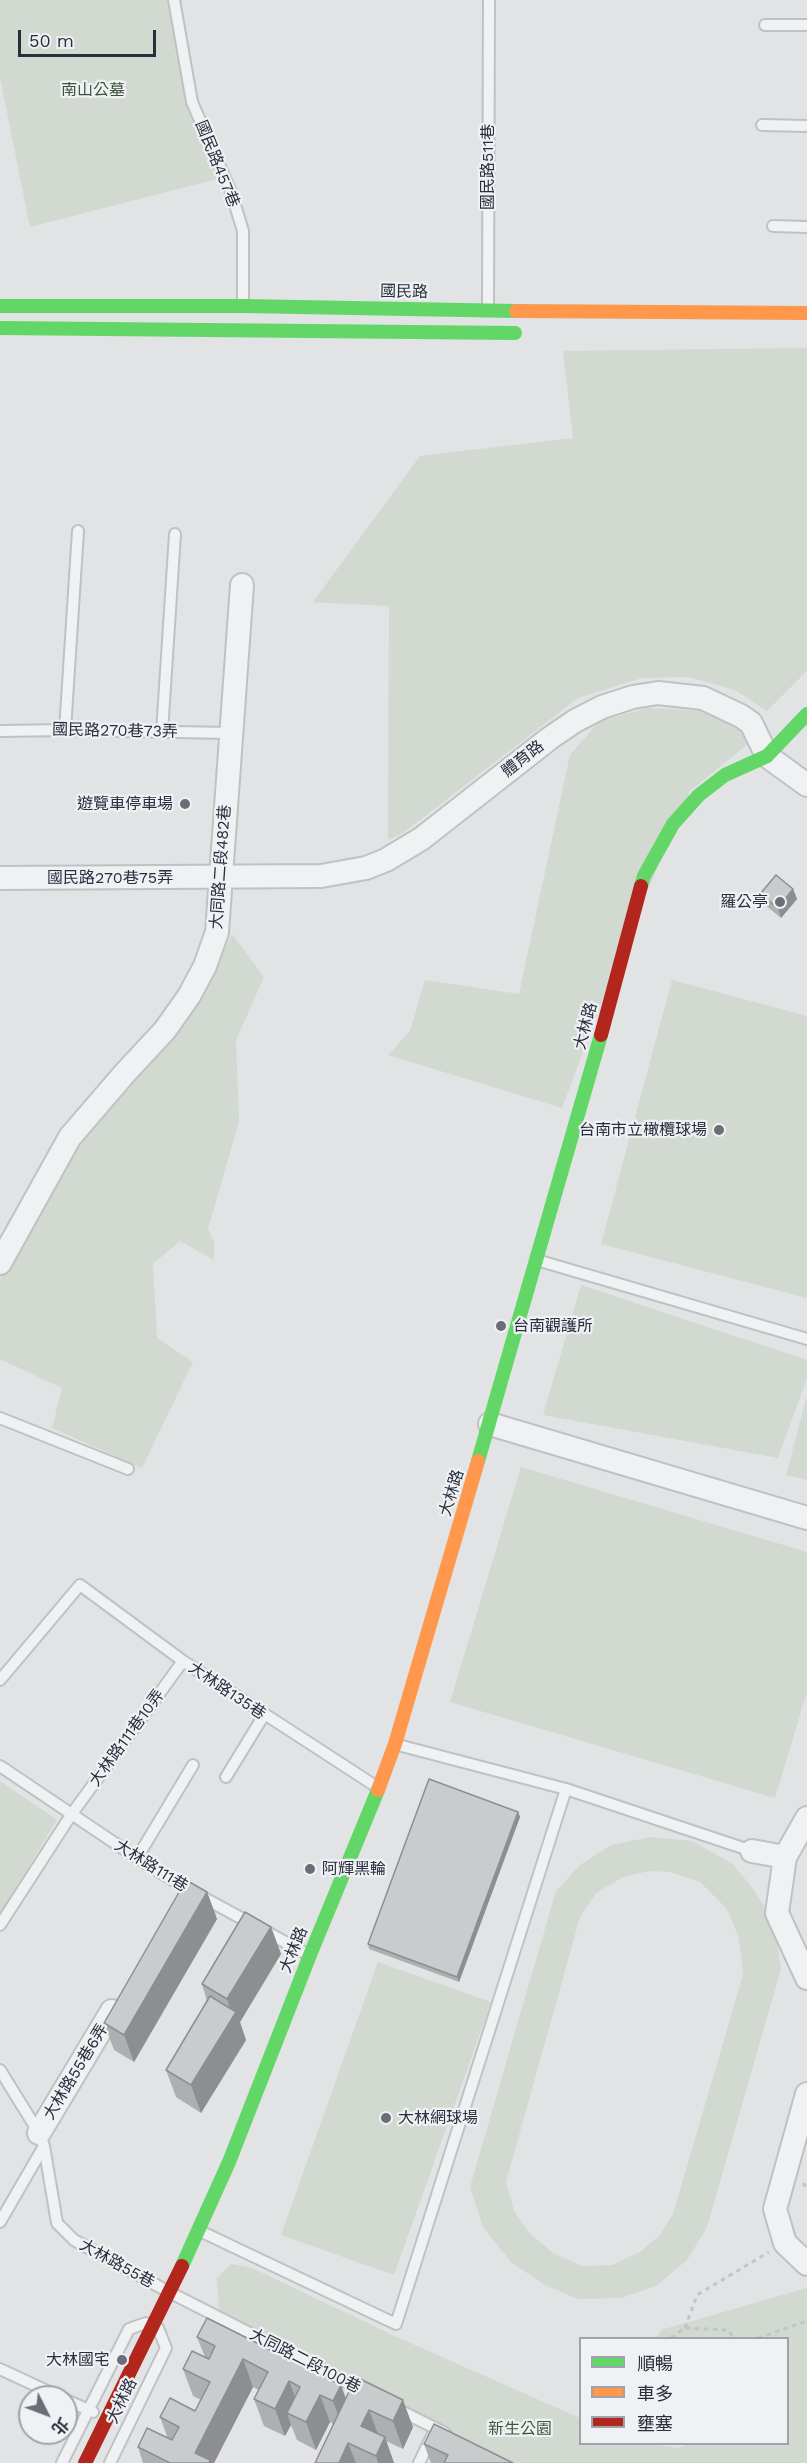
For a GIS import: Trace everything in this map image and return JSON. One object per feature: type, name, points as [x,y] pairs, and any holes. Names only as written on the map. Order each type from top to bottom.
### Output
[{"type":"street","name":"國民路","points":[[0,306],[489,333],[524,333]]},
{"type":"street","name":"國民路","points":[[0,328],[488,311],[807,313]]},
{"type":"street","name":"大同路二段482巷","points":[[0,1263],[70,1137],[165,1030],[189,996],[217,932],[242,585]]},
{"type":"street","name":"體育路","points":[[220,877],[344,874],[386,860],[421,839],[550,738],[602,707],[633,696],[658,693],[682,695],[703,698],[727,708],[751,723],[766,756]]},
{"type":"street","name":"大林路","points":[[85,2463],[199,2231],[229,2162],[395,1744],[576,1126],[644,876],[673,825],[699,795],[725,775],[766,756],[807,714]]},
{"type":"street","points":[[766,756],[807,785]]},
{"type":"street","name":"國民路270巷75弄","points":[[0,878],[220,877]]},
{"type":"street","points":[[490,1424],[807,1518]]},
{"type":"street","points":[[807,1818],[785,1857],[777,1913],[807,1978]]},
{"type":"street","points":[[752,1851],[785,1857]]},
{"type":"street","name":"大林路55巷6弄","points":[[42,2139],[116,2004]]},
{"type":"street","points":[[807,2094],[776,2209],[785,2243],[807,2264]]},
{"type":"lane","name":"國民路457巷","points":[[174,0],[192,102],[231,192],[243,231],[243,318]]},
{"type":"lane","name":"國民路511巷","points":[[489,0],[489,333]]},
{"type":"lane","points":[[765,25],[807,25]]},
{"type":"lane","points":[[762,125],[807,126]]},
{"type":"lane","points":[[773,226],[807,226]]},
{"type":"lane","points":[[65,730],[78,531]]},
{"type":"lane","points":[[162,732],[175,534]]},
{"type":"lane","name":"國民路270巷73弄","points":[[0,731],[230,733]]},
{"type":"lane","points":[[537,1260],[807,1339]]},
{"type":"lane","points":[[0,1418],[128,1469]]},
{"type":"lane","name":"大林路135巷","points":[[0,1680],[80,1585],[183,1661],[379,1789]]},
{"type":"lane","name":"大林路111巷10弄","points":[[0,1925],[71,1815],[183,1661]]},
{"type":"lane","points":[[226,1776],[264,1715]]},
{"type":"lane","points":[[395,1744],[566,1789],[752,1851]]},
{"type":"lane","points":[[137,1858],[193,1765]]},
{"type":"lane","name":"大林路111巷","points":[[0,1766],[137,1858],[182,1892],[310,1955]]},
{"type":"lane","points":[[199,2231],[396,2324],[566,1789]]},
{"type":"lane","name":"大林路55巷","points":[[0,2070],[42,2139],[57,2223],[74,2240],[169,2292]]},
{"type":"lane","points":[[0,2222],[42,2139]]},
{"type":"lane","name":"大同路二段100巷","points":[[169,2292],[456,2439]]},
{"type":"lane","name":"大林路","points":[[62,2463],[129,2329],[155,2320],[166,2348],[110,2463]]},
{"type":"lane","points":[[0,2369],[34,2385]]},
{"type":"lane","points":[[78,2405],[107,2418]]},
{"type":"lane","points":[[419,2463],[436,2429]]},
{"type":"path","points":[[672,2337],[685,2328],[697,2295],[785,2243]]},
{"type":"path","points":[[761,2337],[807,2321]]},
{"type":"path","points":[[685,2328],[728,2330],[733,2337]]},
{"type":"green space","name":"南山公墓","points":[[0,0],[167,0],[188,110],[217,179],[30,227],[0,77]]},
{"type":"green space","points":[[807,348],[807,671],[767,711],[735,690],[689,677],[642,678],[578,698],[403,833],[388,840],[389,606],[313,602],[420,456],[573,438],[563,351]]},
{"type":"green space","points":[[647,708],[708,711],[754,739],[690,791],[614,970],[562,1108],[388,1055],[410,1031],[425,980],[519,994],[570,755],[600,721]]},
{"type":"green space","points":[[232,934],[264,977],[236,1040],[239,1121],[208,1229],[214,1242],[214,1260],[180,1241],[153,1264],[157,1338],[193,1362],[142,1468],[52,1428],[62,1388],[0,1359],[0,1281],[3,1269],[73,1141],[210,979]]},
{"type":"green space","name":"台南市立橄欖球場","points":[[672,980],[807,1016],[807,1298],[601,1244]]},
{"type":"green space","points":[[581,1285],[807,1360],[807,1378],[778,1458],[543,1415]]},
{"type":"green space","points":[[807,1396],[807,1480],[786,1475]]},
{"type":"green space","points":[[521,1467],[807,1552],[807,1692],[775,1798],[450,1702]]},
{"type":"green space","points":[[0,1781],[57,1820],[0,1914]]},
{"type":"green space","points":[[651,1837],[692,1841],[733,1864],[754,1890],[774,1923],[781,1969],[707,2227],[687,2260],[656,2286],[621,2298],[578,2299],[545,2285],[512,2263],[483,2227],[470,2187],[556,1891],[580,1865],[611,1845]],"holes":[[[649,1871],[670,1872],[700,1882],[727,1909],[739,1938],[743,1975],[673,2214],[659,2236],[640,2252],[612,2265],[582,2266],[553,2253],[530,2234],[514,2211],[506,2182],[580,1917],[596,1893],[623,1877]]]},
{"type":"green space","name":"大林網球場","points":[[378,1962],[491,2002],[394,2275],[281,2235]]},
{"type":"green space","name":"新生公園","points":[[231,2264],[252,2268],[399,2338],[579,2418],[579,2445],[656,2445],[679,2448],[685,2445],[789,2445],[789,2337],[658,2337],[661,2330],[807,2288],[807,2463],[513,2463],[242,2328],[219,2309],[217,2278]]},
{"type":"building","points":[[776,875],[793,889],[778,908],[760,894]]},
{"type":"building","points":[[429,1779],[518,1812],[457,1977],[368,1944]]},
{"type":"building","points":[[186,1880],[207,1892],[124,2035],[104,2023]]},
{"type":"building","points":[[245,1912],[271,1927],[227,1999],[202,1984]]},
{"type":"building","points":[[210,1996],[236,2012],[191,2085],[166,2070]]},
{"type":"building","points":[[207,2318],[341,2385],[333,2401],[320,2395],[306,2422],[287,2413],[300,2387],[289,2381],[275,2409],[254,2399],[268,2372],[243,2359],[195,2453],[210,2460],[209,2463],[170,2463],[138,2447],[147,2428],[172,2440],[179,2427],[160,2417],[170,2398],[195,2411],[210,2382],[183,2369],[192,2351],[209,2359],[215,2346],[197,2337]]},
{"type":"building","points":[[356,2377],[403,2400],[393,2421],[369,2410],[361,2426],[385,2437],[376,2456],[348,2443],[339,2463],[315,2463]]},
{"type":"building","points":[[434,2424],[513,2463],[444,2463],[448,2455],[424,2444]]},
{"type":"traffic: fast","points":[[0,306],[244,306],[516,311]]},
{"type":"traffic: fast","points":[[0,328],[515,333]]},
{"type":"traffic: fast","points":[[641,886],[644,876],[673,824],[699,795],[725,775],[767,756],[807,714]]},
{"type":"traffic: fast","points":[[478,1461],[601,1035]]},
{"type":"traffic: fast","points":[[182,2266],[229,2162],[378,1790]]},
{"type":"traffic: slow","points":[[516,311],[807,313]]},
{"type":"traffic: slow","points":[[378,1790],[395,1744],[478,1461]]},
{"type":"traffic: jam","points":[[601,1035],[641,886]]},
{"type":"traffic: jam","points":[[85,2463],[182,2266]]},
{"type":"place","name":"遊覽車停車場","points":[[185,804]]},
{"type":"place","name":"羅公亭","points":[[780,902]]},
{"type":"place","name":"台南市立橄欖球場","points":[[719,1130]]},
{"type":"place","name":"台南觀護所","points":[[501,1326]]},
{"type":"place","name":"阿輝黑輪","points":[[310,1869]]},
{"type":"place","name":"大林網球場","points":[[386,2118]]},
{"type":"place","name":"大林國宅","points":[[122,2360]]}]
